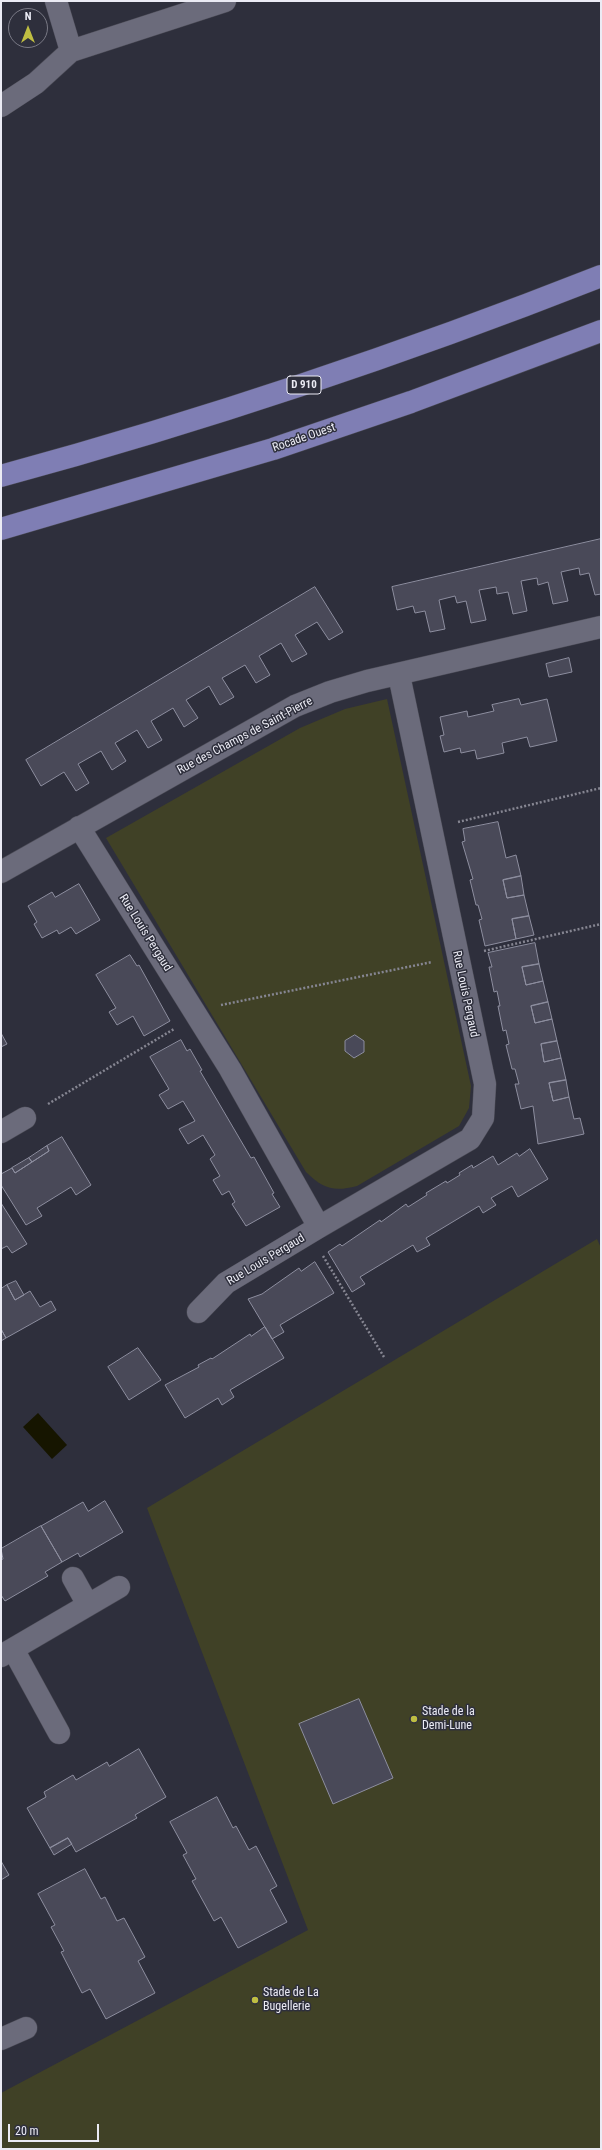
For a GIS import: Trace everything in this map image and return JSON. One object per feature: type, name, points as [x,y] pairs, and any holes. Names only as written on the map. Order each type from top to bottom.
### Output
[{"type":"main road","name":"D 910","points":[[1,476],[96,450],[258,401],[403,351],[601,276]]},
{"type":"main road","name":"Rocade Ouest","points":[[1,529],[273,449],[426,396],[601,331]]},
{"type":"street","points":[[56,1],[71,51]]},
{"type":"street","points":[[1,106],[36,83],[71,51],[225,1]]},
{"type":"street","name":"Rue des Champs de Saint-Pierre","points":[[1,872],[295,706],[337,689],[601,627]]},
{"type":"street","name":"Rue Louis Pergaud","points":[[198,1312],[226,1283],[470,1139],[483,1118],[485,1084],[430,829],[399,675]]},
{"type":"street","name":"Rue Louis Pergaud","points":[[79,827],[230,1069],[314,1230]]},
{"type":"street","points":[[1,1132],[25,1118]]},
{"type":"street","points":[[73,1578],[88,1605]]},
{"type":"street","points":[[59,1733],[7,1652],[119,1587]]},
{"type":"street","points":[[1,2039],[26,2028]]},
{"type":"path","points":[[430,829],[601,788]]},
{"type":"path","points":[[25,1118],[215,1006],[457,956],[601,924]]},
{"type":"path","points":[[314,1230],[384,1357]]},
{"type":"green space","points":[[387,699],[471,1086],[469,1108],[459,1126],[357,1186],[335,1189],[329,1188],[318,1182],[306,1172],[106,838],[300,728],[345,709]]},
{"type":"green space","name":"Stade de la Demi-Lune","points":[[597,1239],[601,1248],[601,2149],[1,2149],[1,2093],[308,1930],[147,1508]]},
{"type":"shaded area","points":[[38,1413],[67,1445],[52,1459],[23,1427]]},
{"type":"building","points":[[601,539],[601,594],[595,595],[589,573],[580,575],[579,568],[561,572],[568,601],[553,604],[548,582],[538,585],[537,578],[521,581],[527,611],[513,614],[508,592],[497,594],[496,587],[479,590],[486,620],[471,623],[466,601],[457,603],[455,596],[439,600],[445,629],[430,632],[425,611],[415,613],[413,606],[397,610],[392,587]]},
{"type":"building","points":[[315,587],[343,632],[329,640],[317,622],[295,635],[307,654],[292,662],[281,643],[259,656],[270,675],[256,683],[245,665],[222,678],[234,697],[220,705],[209,686],[186,700],[198,718],[184,727],[173,708],[151,721],[162,740],[148,748],[137,730],[115,743],[126,761],[112,770],[101,751],[78,764],[89,783],[76,791],[64,772],[41,786],[26,760]]},
{"type":"building","points":[[569,658],[572,672],[549,677],[546,664]]},
{"type":"building","points":[[519,699],[521,705],[547,699],[557,741],[530,747],[527,737],[502,743],[504,753],[477,759],[475,750],[461,753],[460,748],[444,752],[440,736],[444,735],[440,717],[467,711],[468,717],[494,711],[492,705]]},
{"type":"building","points":[[498,822],[506,858],[516,855],[521,876],[503,880],[507,898],[524,895],[529,916],[512,919],[516,939],[485,946],[479,920],[482,919],[478,905],[476,905],[470,880],[473,879],[462,842],[465,841],[463,829]]},
{"type":"building","points":[[521,876],[524,895],[507,898],[503,880]]},
{"type":"building","points":[[79,884],[100,920],[76,934],[71,927],[59,934],[57,930],[42,938],[34,924],[37,922],[28,906],[52,892],[55,897]]},
{"type":"building","points":[[529,916],[534,935],[516,939],[512,919]]},
{"type":"building","points":[[535,943],[539,964],[522,967],[526,985],[543,981],[548,1002],[531,1006],[535,1023],[552,1019],[557,1041],[541,1044],[544,1062],[561,1058],[566,1080],[549,1083],[553,1101],[569,1097],[574,1119],[580,1118],[584,1134],[538,1144],[533,1106],[521,1109],[515,1084],[519,1084],[515,1069],[512,1069],[506,1045],[509,1044],[506,1030],[503,1031],[498,1006],[500,1006],[497,991],[494,992],[489,967],[492,967],[488,953]]},
{"type":"building","points":[[130,955],[137,966],[139,965],[170,1021],[144,1036],[133,1016],[117,1025],[109,1012],[116,1008],[96,975]]},
{"type":"building","points":[[539,964],[543,981],[526,985],[522,967]]},
{"type":"building","points":[[548,1002],[552,1019],[535,1023],[531,1006]]},
{"type":"building","points":[[1,1033],[7,1044],[1,1047]]},
{"type":"building","points":[[355,1035],[364,1041],[364,1052],[354,1058],[345,1051],[345,1041]]},
{"type":"building","points":[[181,1040],[187,1051],[190,1049],[202,1070],[200,1071],[251,1158],[254,1157],[280,1207],[246,1226],[232,1204],[235,1202],[229,1191],[222,1195],[213,1180],[220,1176],[210,1159],[215,1155],[203,1135],[188,1144],[179,1129],[195,1121],[183,1101],[168,1109],[159,1095],[169,1089],[150,1057]]},
{"type":"building","points":[[557,1041],[561,1058],[544,1062],[541,1044]]},
{"type":"building","points":[[566,1080],[569,1097],[553,1101],[549,1083]]},
{"type":"building","points":[[62,1137],[91,1185],[76,1195],[71,1187],[37,1208],[42,1216],[26,1225],[1,1185],[1,1174],[12,1168],[15,1173],[49,1151],[47,1146]]},
{"type":"building","points":[[47,1146],[49,1151],[32,1162],[29,1158]]},
{"type":"building","points":[[530,1149],[548,1179],[518,1197],[512,1186],[491,1198],[496,1205],[483,1213],[479,1206],[426,1238],[430,1245],[417,1252],[413,1245],[360,1277],[365,1284],[352,1292],[328,1252],[340,1244],[342,1246],[380,1220],[381,1222],[406,1204],[408,1207],[427,1195],[426,1193],[446,1181],[447,1183],[472,1165],[473,1168],[493,1156],[498,1165],[517,1153],[519,1156]]},
{"type":"building","points":[[29,1158],[32,1162],[15,1173],[12,1168]]},
{"type":"building","points":[[1,1203],[27,1244],[12,1253],[7,1246],[1,1249]]},
{"type":"building","points":[[315,1262],[334,1293],[280,1325],[284,1332],[272,1339],[248,1299],[262,1294],[299,1268],[301,1271]]},
{"type":"building","points":[[16,1281],[24,1295],[15,1300],[7,1285]]},
{"type":"building","points":[[7,1285],[15,1300],[30,1291],[40,1307],[51,1301],[56,1310],[6,1338],[1,1329],[1,1289]]},
{"type":"building","points":[[265,1327],[284,1358],[230,1390],[234,1397],[222,1405],[218,1398],[185,1418],[165,1385],[199,1367],[198,1365],[211,1358],[212,1359],[250,1334],[251,1336]]},
{"type":"building","points":[[1,1329],[6,1338],[1,1341]]},
{"type":"building","points":[[138,1348],[161,1380],[129,1400],[108,1367]]},
{"type":"building","points":[[105,1501],[123,1532],[80,1557],[78,1553],[62,1562],[41,1526],[83,1502],[88,1511]]},
{"type":"building","points":[[41,1526],[62,1562],[45,1572],[48,1576],[5,1601],[1,1595],[1,1560],[3,1559],[1,1549]]},
{"type":"building","points":[[359,1699],[393,1778],[333,1804],[299,1724]]},
{"type":"building","points":[[139,1749],[166,1797],[135,1815],[137,1818],[76,1852],[68,1838],[50,1848],[27,1808],[46,1797],[44,1792],[73,1775],[76,1780],[107,1762],[109,1766]]},
{"type":"building","points":[[217,1797],[233,1828],[236,1826],[249,1850],[256,1846],[277,1886],[270,1890],[287,1922],[238,1948],[221,1917],[214,1921],[192,1881],[196,1879],[183,1855],[187,1853],[170,1822]]},
{"type":"building","points":[[68,1838],[72,1844],[54,1855],[50,1848]]},
{"type":"building","points":[[1,1861],[9,1875],[1,1880]]},
{"type":"building","points":[[85,1869],[101,1899],[105,1897],[117,1921],[124,1918],[145,1957],[138,1961],[155,1993],[106,2019],[90,1989],[82,1993],[61,1952],[64,1951],[51,1927],[55,1925],[38,1894]]},
{"type":"place","name":"Stade de la Demi-Lune","points":[[414,1719]]},
{"type":"place","name":"Stade de La Bugellerie","points":[[255,2000]]}]
